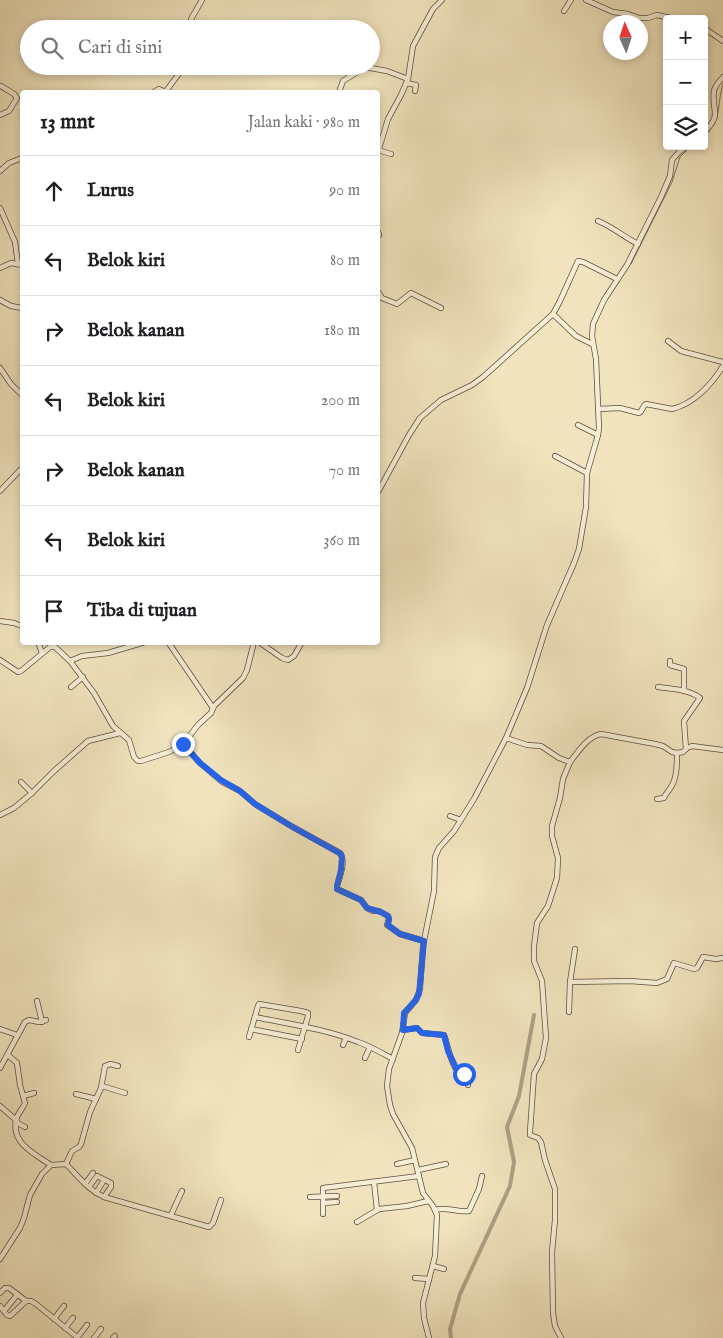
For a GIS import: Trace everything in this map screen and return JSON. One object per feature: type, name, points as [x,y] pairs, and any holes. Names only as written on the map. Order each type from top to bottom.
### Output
[{"type":"street","points":[[192,20],[202,0]]},
{"type":"street","points":[[380,145],[388,119],[407,81],[413,46],[430,14],[442,0]]},
{"type":"street","points":[[564,11],[572,0]]},
{"type":"street","points":[[586,0],[613,12],[639,18],[657,15],[663,16]]},
{"type":"street","points":[[708,31],[723,41]]},
{"type":"street","points":[[380,69],[416,85],[416,91]]},
{"type":"street","points":[[167,90],[178,75]]},
{"type":"street","points":[[340,90],[343,81],[352,75]]},
{"type":"street","points":[[708,129],[712,126],[715,119],[714,91],[719,87],[723,77]]},
{"type":"street","points":[[0,86],[14,94],[17,98],[10,110],[0,115]]},
{"type":"street","points":[[429,1338],[423,1312],[424,1299],[436,1253],[438,1221],[435,1210],[423,1192],[410,1144],[390,1105],[389,1069],[403,1030],[404,1013],[419,994],[424,941],[434,890],[436,855],[474,799],[506,738],[527,688],[550,617],[579,549],[586,507],[587,473],[598,434],[596,359],[592,344],[592,333],[596,318],[604,300],[638,244],[670,176],[672,160],[682,150]]},
{"type":"street","points":[[380,151],[391,154]]},
{"type":"street","points":[[1,168],[20,159]]},
{"type":"street","points":[[0,208],[15,242],[20,265],[11,263],[0,268]]},
{"type":"street","points":[[598,221],[638,244]]},
{"type":"street","points":[[380,488],[420,418],[441,400],[472,385],[483,377],[553,314],[578,261],[617,279]]},
{"type":"street","points":[[380,295],[382,298],[397,304],[411,293],[441,308]]},
{"type":"street","points":[[0,300],[11,306],[20,308]]},
{"type":"street","points":[[553,314],[576,336],[592,344]]},
{"type":"street","points":[[668,341],[681,351],[723,362]]},
{"type":"street","points":[[598,408],[620,408],[639,413],[647,404],[674,409],[691,400],[706,388],[723,366]]},
{"type":"street","points":[[0,368],[20,394]]},
{"type":"street","points":[[578,425],[598,434]]},
{"type":"street","points":[[555,456],[587,473]]},
{"type":"street","points":[[0,491],[20,470]]},
{"type":"street","points":[[0,621],[20,625]]},
{"type":"street","points":[[39,645],[42,653]]},
{"type":"street","points":[[70,661],[82,656],[108,654],[136,645]]},
{"type":"street","points":[[170,645],[213,708]]},
{"type":"street","points":[[0,660],[18,672],[50,647],[54,647],[70,661],[84,678],[113,726],[129,740],[134,757],[139,761],[169,752],[189,738],[198,725],[211,713],[213,708],[243,678],[253,645]]},
{"type":"street","points":[[263,645],[288,660],[294,656],[300,645]]},
{"type":"street","points":[[670,661],[670,666],[684,669],[684,690]]},
{"type":"street","points":[[71,687],[84,678]]},
{"type":"street","points":[[658,687],[684,690],[700,698],[684,721],[686,749]]},
{"type":"street","points":[[0,815],[14,808],[32,793],[86,742],[120,733]]},
{"type":"street","points":[[561,1338],[554,1323],[553,1310],[552,1252],[556,1189],[545,1160],[541,1142],[530,1135],[530,1132],[534,1074],[542,1059],[546,1038],[542,982],[534,961],[534,946],[538,923],[548,906],[557,878],[558,858],[552,836],[552,826],[563,779],[570,762],[588,742],[596,735],[601,734],[663,746],[676,753],[693,746],[723,750]]},
{"type":"street","points":[[506,738],[541,746],[559,758],[570,762]]},
{"type":"street","points":[[183,744],[200,763],[255,804],[341,854],[342,860],[337,889],[361,900],[367,908],[388,916],[388,925],[400,934],[424,941]]},
{"type":"street","points":[[657,799],[664,798],[666,792],[672,786],[678,766],[676,753]]},
{"type":"street","points":[[21,782],[32,793]]},
{"type":"street","points":[[450,816],[461,820]]},
{"type":"street","points":[[569,1012],[570,982],[575,949]]},
{"type":"street","points":[[570,982],[619,981],[657,983],[666,979],[674,963],[694,969],[697,968],[703,957],[723,958]]},
{"type":"street","points":[[0,1068],[17,1035],[28,1020],[44,1021],[37,1002]]},
{"type":"street","points":[[249,1037],[257,1007],[260,1004],[301,1011],[308,1014],[306,1027],[298,1050]]},
{"type":"street","points":[[255,1017],[306,1027],[346,1038],[370,1047],[393,1059]]},
{"type":"street","points":[[403,1030],[417,1028],[422,1033],[444,1035],[448,1051],[457,1070],[464,1074],[468,1080],[468,1085]]},
{"type":"street","points":[[0,1029],[17,1035]]},
{"type":"street","points":[[251,1029],[302,1039]]},
{"type":"street","points":[[343,1045],[346,1038]]},
{"type":"street","points":[[365,1058],[370,1047]]},
{"type":"street","points":[[8,1055],[18,1065],[23,1096],[24,1105],[16,1121],[16,1133],[19,1141],[51,1165],[66,1164]]},
{"type":"street","points":[[66,1164],[72,1151],[80,1146],[90,1112],[102,1086],[105,1066],[110,1064],[118,1066]]},
{"type":"street","points":[[102,1086],[124,1093]]},
{"type":"street","points":[[23,1096],[34,1093]]},
{"type":"street","points":[[76,1094],[96,1099]]},
{"type":"street","points":[[0,1106],[25,1127]]},
{"type":"street","points":[[397,1164],[415,1160]]},
{"type":"street","points":[[66,1164],[87,1186],[104,1197],[209,1227],[221,1200]]},
{"type":"street","points":[[418,1170],[446,1164]]},
{"type":"street","points":[[0,1258],[16,1236],[23,1222],[34,1186],[51,1165]]},
{"type":"street","points":[[89,1170],[111,1184],[104,1197]]},
{"type":"street","points":[[87,1186],[95,1175]]},
{"type":"street","points":[[323,1214],[322,1190],[324,1188],[419,1176]]},
{"type":"street","points":[[435,1210],[442,1208],[469,1211],[479,1189],[482,1176]]},
{"type":"street","points":[[96,1193],[104,1180]]},
{"type":"street","points":[[374,1182],[377,1210]]},
{"type":"street","points":[[171,1215],[182,1191]]},
{"type":"street","points":[[310,1197],[337,1196]]},
{"type":"street","points":[[357,1222],[383,1208],[407,1206],[428,1201]]},
{"type":"street","points":[[323,1203],[337,1202]]},
{"type":"street","points":[[433,1266],[444,1269]]},
{"type":"street","points":[[415,1278],[429,1279]]},
{"type":"street","points":[[0,1293],[7,1288],[26,1301],[34,1303],[78,1338],[87,1325]]},
{"type":"street","points":[[4,1311],[17,1295]]},
{"type":"street","points":[[0,1306],[8,1316],[11,1316],[26,1301]]},
{"type":"street","points":[[54,1319],[64,1306]]},
{"type":"street","points":[[65,1328],[73,1318]]},
{"type":"street","points":[[94,1338],[101,1329]]},
{"type":"waterway","points":[[708,132],[717,118],[723,84]]},
{"type":"waterway","points":[[631,264],[672,182],[680,157],[687,150]]},
{"type":"waterway","points":[[451,1338],[450,1329],[460,1294],[510,1186],[514,1162],[507,1127],[519,1096],[534,1015]]},
{"type":"route","points":[[183,744],[212,774],[244,793],[255,804],[339,852],[342,855],[342,860],[337,889],[361,900],[367,908],[388,916],[388,925],[400,934],[424,941],[419,994],[404,1013],[403,1030],[417,1028],[422,1033],[443,1034],[448,1051],[457,1070],[464,1074]]}]
